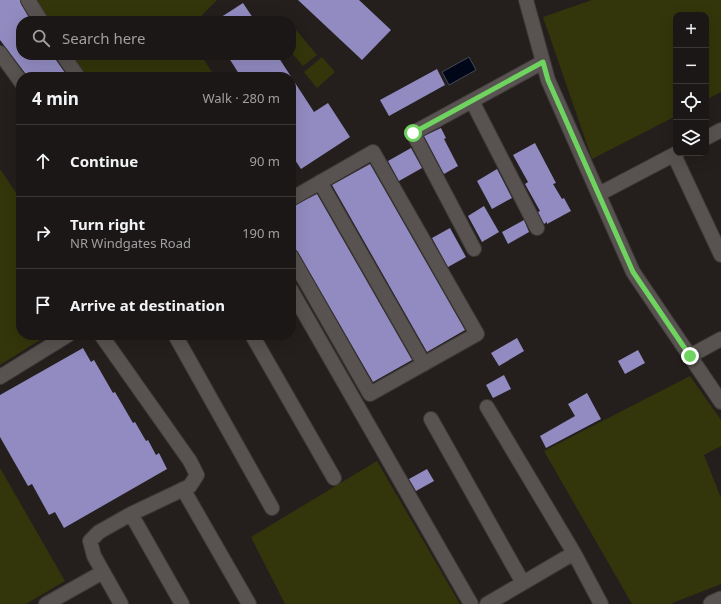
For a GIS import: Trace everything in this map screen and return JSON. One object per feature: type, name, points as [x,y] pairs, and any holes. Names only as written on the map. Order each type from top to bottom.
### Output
[{"type":"street","points":[[28,0],[39,16]]},
{"type":"street","points":[[526,0],[548,80],[633,272],[721,402]]},
{"type":"street","points":[[0,53],[16,75]]},
{"type":"street","points":[[66,60],[75,72]]},
{"type":"street","points":[[474,249],[413,133],[543,62]]},
{"type":"street","points":[[472,101],[537,228]]},
{"type":"street","points":[[709,136],[721,130]]},
{"type":"street","points":[[296,195],[373,152],[477,334],[370,394],[296,265]]},
{"type":"street","points":[[599,194],[673,155]]},
{"type":"street","points":[[676,156],[721,255]]},
{"type":"street","points":[[320,182],[424,364]]},
{"type":"street","points":[[296,299],[471,604]]},
{"type":"street","points":[[690,356],[721,339]]},
{"type":"street","points":[[0,376],[60,340]]},
{"type":"street","points":[[105,340],[190,461],[197,475],[190,486],[131,514],[99,532],[90,541],[94,556],[121,604]]},
{"type":"street","points":[[178,340],[272,508]]},
{"type":"street","points":[[255,340],[334,478]]},
{"type":"street","points":[[487,407],[574,553],[601,604]]},
{"type":"street","points":[[431,419],[523,583]]},
{"type":"street","points":[[183,489],[249,604]]},
{"type":"street","points":[[131,514],[182,604]]},
{"type":"street","points":[[486,604],[574,553]]},
{"type":"street","points":[[46,604],[103,572]]},
{"type":"green space","points":[[31,0],[217,0],[201,16],[42,16]]},
{"type":"green space","points":[[592,0],[721,0],[721,92],[709,98],[709,12],[673,12],[673,118],[592,159],[543,17]]},
{"type":"green space","points":[[296,30],[317,55],[303,66],[296,58]]},
{"type":"green space","points":[[322,57],[335,72],[317,88],[304,72]]},
{"type":"green space","points":[[70,60],[204,60],[212,72],[78,72]]},
{"type":"green space","points":[[0,169],[16,193],[16,340],[40,340],[0,365]]},
{"type":"green space","points":[[690,376],[721,420],[721,446],[704,455],[721,498],[721,584],[670,604],[632,604],[544,451]]},
{"type":"green space","points":[[377,461],[460,604],[285,604],[251,537]]},
{"type":"green space","points":[[0,468],[65,581],[26,604],[0,604]]},
{"type":"water","points":[[469,57],[476,70],[449,85],[442,72]]},
{"type":"building","points":[[0,0],[20,0],[28,16],[16,16],[16,60],[56,60],[64,72],[24,72],[0,40]]},
{"type":"building","points":[[298,0],[359,0],[391,30],[362,60]]},
{"type":"building","points":[[243,3],[252,16],[223,16]]},
{"type":"building","points":[[230,60],[280,60],[288,72],[238,72]]},
{"type":"building","points":[[437,69],[445,85],[389,116],[380,100]]},
{"type":"building","points":[[296,84],[314,112],[328,103],[350,137],[301,169],[296,162]]},
{"type":"building","points":[[441,128],[446,138],[444,139],[458,166],[444,174],[424,136]]},
{"type":"building","points":[[535,143],[556,183],[553,184],[562,199],[564,198],[571,211],[547,224],[547,222],[544,224],[538,212],[540,211],[525,184],[528,182],[513,155]]},
{"type":"building","points":[[411,148],[422,168],[399,181],[388,161]]},
{"type":"building","points":[[370,164],[465,330],[427,352],[332,185]]},
{"type":"building","points":[[497,169],[512,198],[492,209],[477,181]]},
{"type":"building","points":[[317,194],[412,360],[373,382],[296,250],[296,204]]},
{"type":"building","points":[[484,206],[499,232],[482,242],[468,216]]},
{"type":"building","points":[[524,220],[529,232],[508,244],[502,232]]},
{"type":"building","points":[[450,228],[466,257],[448,267],[432,238]]},
{"type":"building","points":[[517,338],[524,351],[499,366],[491,353]]},
{"type":"building","points":[[83,348],[91,362],[94,360],[113,393],[115,392],[133,423],[135,422],[146,441],[148,440],[156,455],[159,453],[167,469],[64,528],[55,512],[49,515],[32,484],[28,486],[0,437],[0,395]]},
{"type":"building","points":[[638,350],[645,363],[625,374],[618,361]]},
{"type":"building","points":[[504,375],[511,389],[493,398],[486,385]]},
{"type":"building","points":[[587,393],[601,419],[546,448],[540,436],[575,416],[568,404]]},
{"type":"building","points":[[427,469],[434,481],[416,491],[409,479]]},
{"type":"route","points":[[413,133],[543,62],[548,80],[633,272],[690,356]]}]
